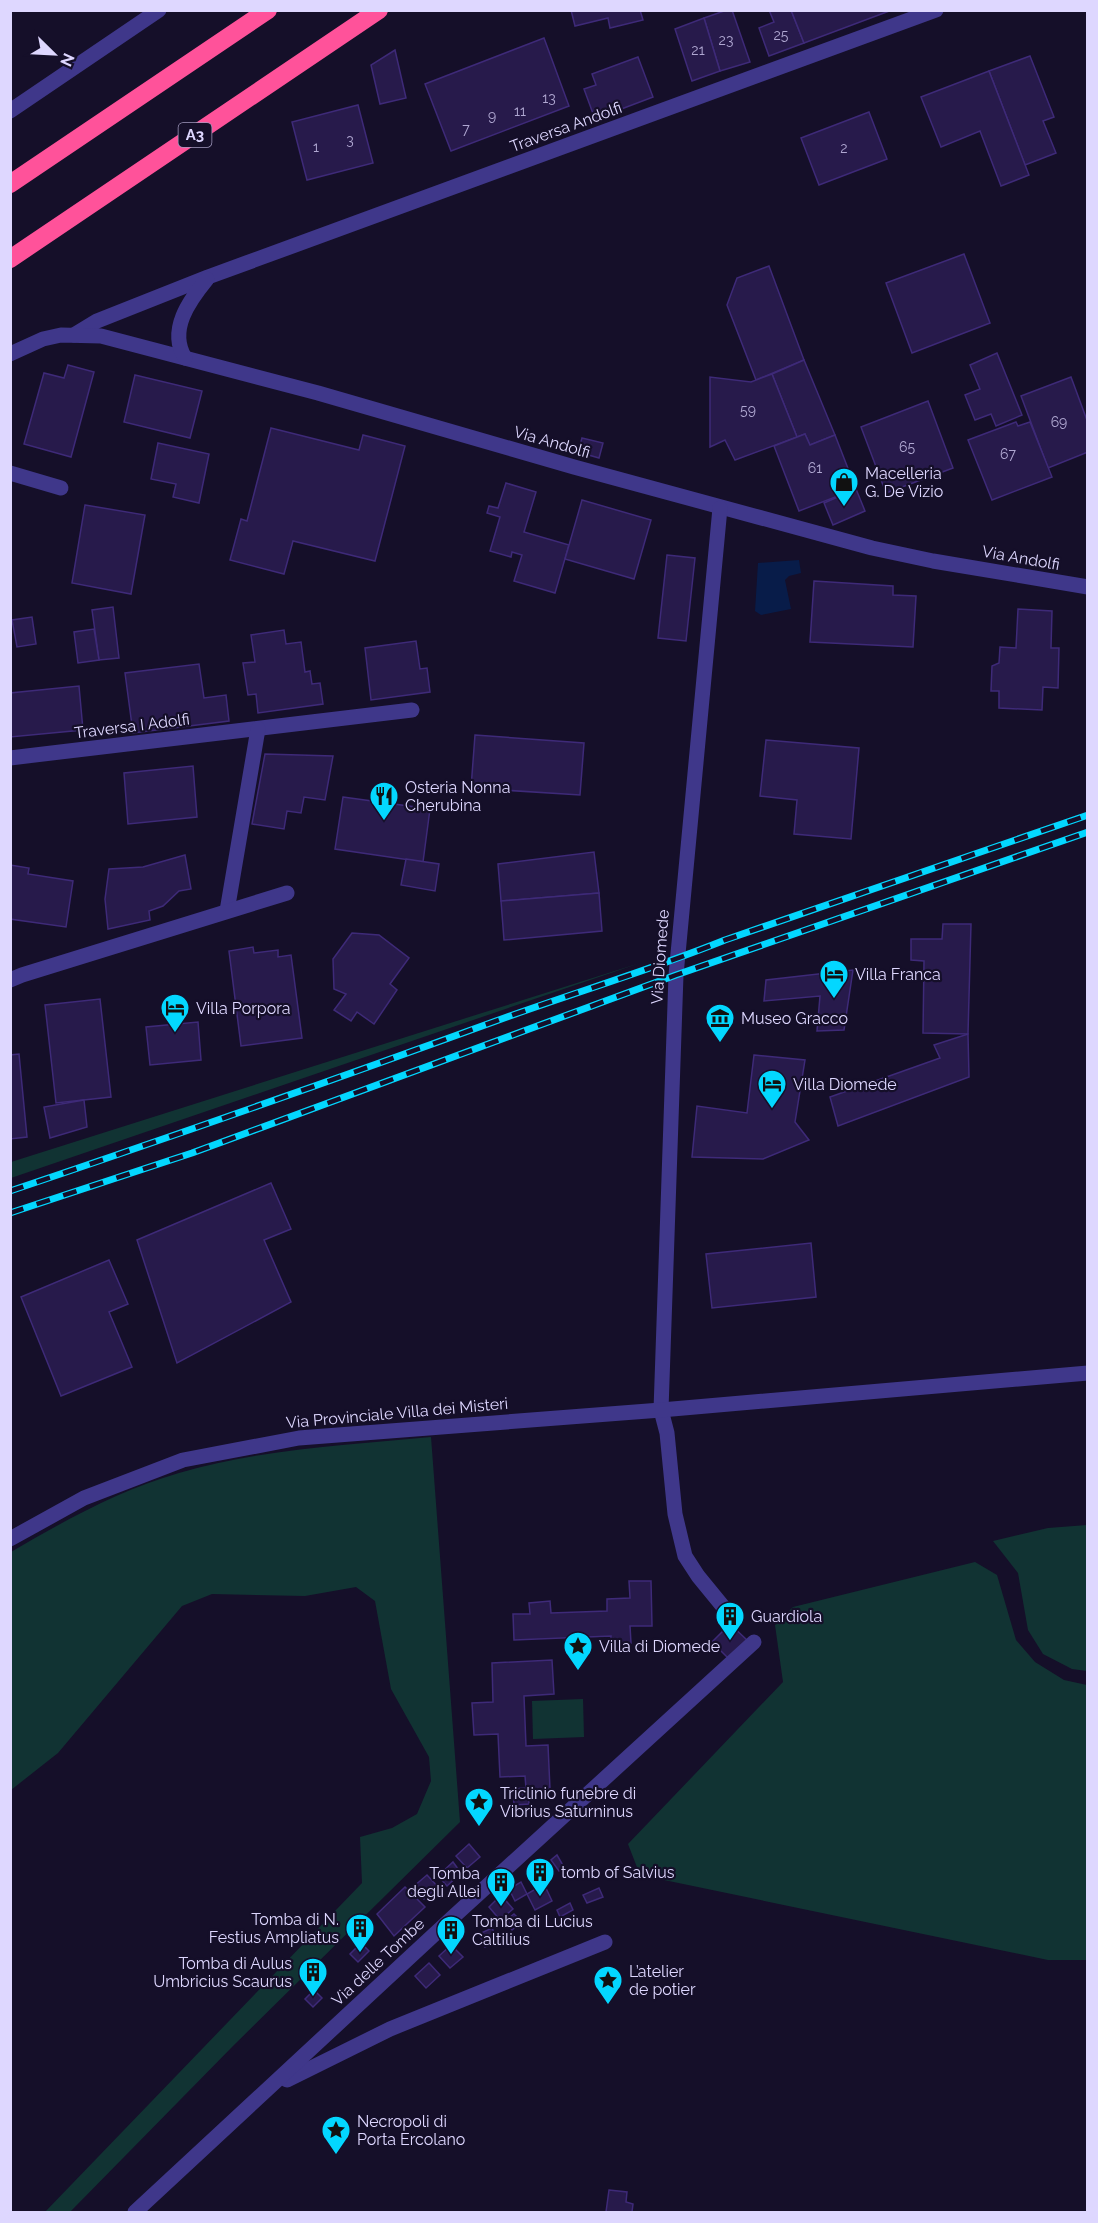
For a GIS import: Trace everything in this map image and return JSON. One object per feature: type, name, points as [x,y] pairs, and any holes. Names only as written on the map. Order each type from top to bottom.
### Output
[{"type":"highway","points":[[10,184],[268,10]]},
{"type":"highway","name":"A3","points":[[10,259],[380,10]]},
{"type":"street","points":[[10,111],[159,10]]},
{"type":"street","name":"Traversa Andolfi","points":[[75,335],[98,321],[208,277],[936,10]]},
{"type":"street","points":[[185,358],[179,348],[178,328],[189,303],[208,277]]},
{"type":"street","name":"Via Andolfi","points":[[10,354],[43,339],[75,335],[108,338],[318,393],[720,508],[883,550],[944,563],[1088,587]]},
{"type":"street","points":[[10,472],[61,488]]},
{"type":"street","name":"Via Diomede","points":[[720,508],[676,967],[661,1410],[667,1432],[675,1514],[685,1556],[725,1609]]},
{"type":"street","name":"Traversa I Adolfi","points":[[10,758],[412,710]]},
{"type":"street","points":[[227,911],[258,729]]},
{"type":"street","points":[[10,981],[22,975],[287,893]]},
{"type":"street","name":"Via Provinciale Villa dei Misteri","points":[[10,1539],[84,1498],[183,1460],[299,1438],[661,1410],[1088,1373]]},
{"type":"street","name":"Via delle Tombe","points":[[135,2212],[754,1642]]},
{"type":"street","points":[[271,2088],[390,2029],[604,1942]]},
{"type":"green space","points":[[640,963],[11,1178],[11,1162]]},
{"type":"green space","points":[[431,1437],[460,1822],[233,2046],[70,2212],[45,2212],[362,1883],[360,1837],[392,1828],[417,1814],[431,1781],[429,1757],[391,1689],[375,1601],[356,1587],[305,1596],[212,1594],[182,1606],[58,1753],[11,1790],[11,1552],[113,1497],[179,1473],[273,1453]]},
{"type":"green space","points":[[1088,1525],[1087,1671],[1072,1669],[1043,1654],[1028,1630],[1018,1573],[993,1541],[1048,1528]]},
{"type":"green space","points":[[975,1562],[997,1575],[1016,1640],[1035,1662],[1064,1680],[1087,1685],[1087,1960],[1048,1960],[640,1875],[628,1844],[783,1682],[775,1625],[793,1607]]},
{"type":"green space","points":[[583,1699],[584,1737],[533,1739],[532,1701]]},
{"type":"water","points":[[799,560],[801,573],[789,576],[785,580],[791,609],[761,615],[755,611],[758,563]]},
{"type":"building","points":[[571,10],[640,10],[643,20],[610,28],[608,18],[575,26]]},
{"type":"building","points":[[732,10],[750,62],[720,71],[704,18]]},
{"type":"building","points":[[769,10],[791,10],[804,43],[769,56],[759,28],[774,22]]},
{"type":"building","points":[[791,10],[892,10],[804,43]]},
{"type":"building","points":[[704,18],[720,71],[692,81],[675,29]]},
{"type":"building","points":[[544,38],[569,106],[451,151],[425,84]]},
{"type":"building","points":[[395,50],[406,98],[380,104],[371,65]]},
{"type":"building","points":[[1030,56],[1054,117],[1043,121],[1056,153],[1025,165],[989,71]]},
{"type":"building","points":[[638,57],[653,97],[595,119],[584,89],[596,85],[592,74]]},
{"type":"building","points":[[989,71],[1029,175],[1001,186],[980,131],[941,147],[921,97]]},
{"type":"building","points":[[358,105],[373,163],[307,180],[292,122]]},
{"type":"building","points":[[869,112],[887,159],[819,185],[801,138]]},
{"type":"building","points":[[964,254],[990,323],[912,353],[886,283]]},
{"type":"building","points":[[769,266],[804,360],[756,380],[727,305],[737,278]]},
{"type":"building","points":[[997,353],[1022,415],[996,426],[991,414],[975,420],[965,395],[980,389],[970,365]]},
{"type":"building","points":[[804,360],[835,435],[810,445],[805,434],[797,437],[772,374]]},
{"type":"building","points":[[68,365],[94,372],[71,457],[24,444],[44,373],[64,378]]},
{"type":"building","points":[[772,374],[797,437],[735,460],[725,440],[710,447],[710,377],[751,382]]},
{"type":"building","points":[[135,375],[202,391],[190,438],[124,422]]},
{"type":"building","points":[[1071,377],[1088,423],[1088,452],[1048,468],[1021,396]]},
{"type":"building","points":[[928,401],[953,468],[886,493],[861,427]]},
{"type":"building","points":[[1016,422],[1018,426],[1030,422],[1052,477],[992,500],[968,440]]},
{"type":"building","points":[[271,428],[359,450],[363,435],[405,446],[375,561],[293,541],[284,574],[230,560],[241,519],[247,521]]},
{"type":"building","points":[[805,434],[810,445],[835,435],[856,489],[799,511],[774,446]]},
{"type":"building","points":[[582,438],[603,443],[599,458],[578,452]]},
{"type":"building","points":[[158,443],[209,454],[199,503],[173,497],[176,484],[151,479]]},
{"type":"building","points":[[506,483],[536,492],[524,532],[569,545],[555,593],[514,581],[522,555],[512,552],[511,557],[490,551],[500,517],[487,513],[489,506],[498,508]]},
{"type":"building","name":"Macelleria G. De Vizio","points":[[856,489],[865,511],[833,525],[824,503]]},
{"type":"building","points":[[582,500],[651,520],[634,579],[565,559]]},
{"type":"building","points":[[85,505],[145,515],[131,594],[72,583]]},
{"type":"building","points":[[667,555],[695,558],[686,641],[658,638]]},
{"type":"building","points":[[814,581],[893,586],[893,595],[916,596],[913,647],[810,642]]},
{"type":"building","points":[[113,607],[119,658],[99,660],[92,610]]},
{"type":"building","points":[[1018,609],[1052,611],[1051,648],[1059,648],[1058,688],[1043,687],[1042,710],[999,708],[999,691],[991,691],[992,666],[999,663],[1000,647],[1016,648]]},
{"type":"building","points":[[32,617],[36,644],[17,647],[12,620]]},
{"type":"building","points":[[94,629],[99,660],[78,663],[74,632]]},
{"type":"building","points":[[284,630],[286,644],[301,642],[305,672],[310,671],[312,684],[320,683],[323,704],[258,713],[256,694],[248,695],[243,663],[255,662],[251,635]]},
{"type":"building","points":[[416,641],[420,669],[427,668],[430,692],[371,700],[365,648]]},
{"type":"building","points":[[199,664],[204,698],[226,695],[229,721],[133,733],[125,673]]},
{"type":"building","points":[[79,686],[83,730],[10,737],[10,693]]},
{"type":"building","points":[[475,735],[584,743],[580,795],[471,788]]},
{"type":"building","points":[[766,740],[859,748],[851,839],[794,834],[797,800],[760,796]]},
{"type":"building","points":[[265,754],[333,756],[325,800],[304,797],[301,813],[287,811],[284,829],[252,824]]},
{"type":"building","points":[[193,766],[197,817],[128,824],[124,773]]},
{"type":"building","points":[[343,797],[430,809],[423,862],[335,849]]},
{"type":"building","points":[[594,852],[599,893],[501,901],[498,864]]},
{"type":"building","points":[[185,855],[191,889],[179,891],[163,906],[149,911],[150,920],[108,929],[105,899],[109,869],[143,867]]},
{"type":"building","points":[[406,859],[439,864],[435,891],[401,885]]},
{"type":"building","points":[[10,865],[29,868],[28,874],[73,881],[66,927],[10,919]]},
{"type":"building","points":[[599,893],[602,931],[504,940],[501,901]]},
{"type":"building","points":[[943,924],[971,924],[968,1034],[923,1033],[924,961],[911,960],[911,939],[942,939]]},
{"type":"building","points":[[352,933],[379,935],[409,958],[390,984],[397,990],[374,1024],[357,1012],[351,1021],[334,1010],[346,994],[334,989],[333,959]]},
{"type":"building","points":[[253,947],[254,953],[278,950],[278,957],[291,955],[302,1038],[241,1046],[229,951]]},
{"type":"building","name":"Villa Franca","points":[[853,970],[844,1030],[817,1031],[820,996],[764,1001],[766,980]]},
{"type":"building","points":[[100,999],[111,1097],[56,1103],[45,1005]]},
{"type":"building","points":[[198,1022],[201,1060],[150,1065],[146,1027]]},
{"type":"building","points":[[968,1034],[969,1077],[838,1126],[830,1097],[940,1058],[934,1045]]},
{"type":"building","points":[[19,1054],[27,1137],[10,1139],[10,1055]]},
{"type":"building","name":"Villa Diomede","points":[[754,1055],[805,1060],[795,1122],[809,1140],[763,1159],[692,1157],[697,1106],[747,1113]]},
{"type":"building","points":[[84,1100],[87,1127],[50,1138],[44,1107]]},
{"type":"building","points":[[271,1183],[291,1229],[264,1240],[291,1302],[177,1363],[137,1240]]},
{"type":"building","points":[[811,1243],[816,1297],[712,1308],[706,1254]]},
{"type":"building","points":[[109,1260],[128,1304],[109,1312],[132,1367],[61,1396],[21,1297]]},
{"type":"building","points":[[629,1581],[651,1581],[652,1626],[630,1626],[631,1643],[611,1644],[611,1636],[514,1640],[513,1614],[530,1614],[529,1603],[550,1601],[551,1613],[607,1611],[607,1599],[630,1598]]},
{"type":"building","name":"Guardiola","points":[[730,1624],[748,1641],[730,1660],[712,1642]]},
{"type":"building","points":[[552,1660],[554,1694],[524,1696],[526,1746],[548,1745],[550,1789],[528,1791],[529,1804],[514,1805],[513,1789],[526,1788],[525,1776],[500,1777],[498,1734],[474,1735],[472,1703],[493,1702],[492,1663]]},
{"type":"building","points":[[469,1844],[480,1857],[467,1868],[456,1856]]},
{"type":"building","points":[[557,1855],[564,1867],[559,1871],[551,1860]]},
{"type":"building","points":[[453,1862],[461,1873],[447,1886],[438,1876]]},
{"type":"building","points":[[427,1875],[438,1887],[424,1899],[413,1887]]},
{"type":"building","points":[[521,1882],[527,1894],[515,1901],[509,1889]]},
{"type":"building","name":"tomb of Salvius","points":[[544,1884],[552,1901],[535,1910],[527,1894]]},
{"type":"building","points":[[405,1887],[425,1907],[394,1936],[377,1914]]},
{"type":"building","points":[[599,1888],[603,1897],[587,1903],[583,1895]]},
{"type":"building","name":"Tomba degli Allei","points":[[501,1895],[513,1909],[500,1920],[489,1907]]},
{"type":"building","points":[[570,1903],[573,1910],[560,1917],[557,1910]]},
{"type":"building","points":[[514,1914],[522,1922],[512,1930],[505,1921]]},
{"type":"building","points":[[492,1928],[498,1941],[485,1947],[479,1934]]},
{"type":"building","name":"Tomba di N. Festius Ampliatus","points":[[361,1943],[369,1951],[358,1962],[350,1954]]},
{"type":"building","name":"Tomba di Lucius Caltilius","points":[[451,1945],[463,1957],[450,1968],[439,1956]]},
{"type":"building","points":[[429,1963],[440,1975],[426,1988],[415,1976]]},
{"type":"building","name":"Tomba di Aulus Umbricius Scaurus","points":[[314,1990],[322,1998],[313,2007],[305,1999]]},
{"type":"building","points":[[609,2190],[627,2192],[626,2202],[633,2204],[632,2212],[606,2212]]},
{"type":"railway","points":[[10,1191],[1088,815]]},
{"type":"railway","points":[[10,1213],[192,1153],[676,975],[1088,832]]},
{"type":"place","name":"Macelleria G. De Vizio","points":[[844,508]]},
{"type":"place","name":"Osteria Nonna Cherubina","points":[[384,822]]},
{"type":"place","name":"Villa Franca","points":[[834,1000]]},
{"type":"place","name":"Villa Porpora","points":[[175,1034]]},
{"type":"place","name":"Museo Gracco","points":[[720,1044]]},
{"type":"place","name":"Villa Diomede","points":[[772,1110]]},
{"type":"place","name":"Guardiola","points":[[730,1642]]},
{"type":"place","name":"Villa di Diomede","points":[[578,1672]]},
{"type":"place","name":"Triclinio funebre di Vibrius Saturninus","points":[[479,1828]]},
{"type":"place","name":"tomb of Salvius","points":[[540,1898]]},
{"type":"place","name":"Tomba degli Allei","points":[[501,1908]]},
{"type":"place","name":"Tomba di N. Festius Ampliatus","points":[[360,1954]]},
{"type":"place","name":"Tomba di Lucius Caltilius","points":[[451,1956]]},
{"type":"place","name":"Tomba di Aulus Umbricius Scaurus","points":[[313,1998]]},
{"type":"place","name":"L’atelier de potier","points":[[608,2006]]},
{"type":"place","name":"Necropoli di Porta Ercolano","points":[[336,2156]]}]
